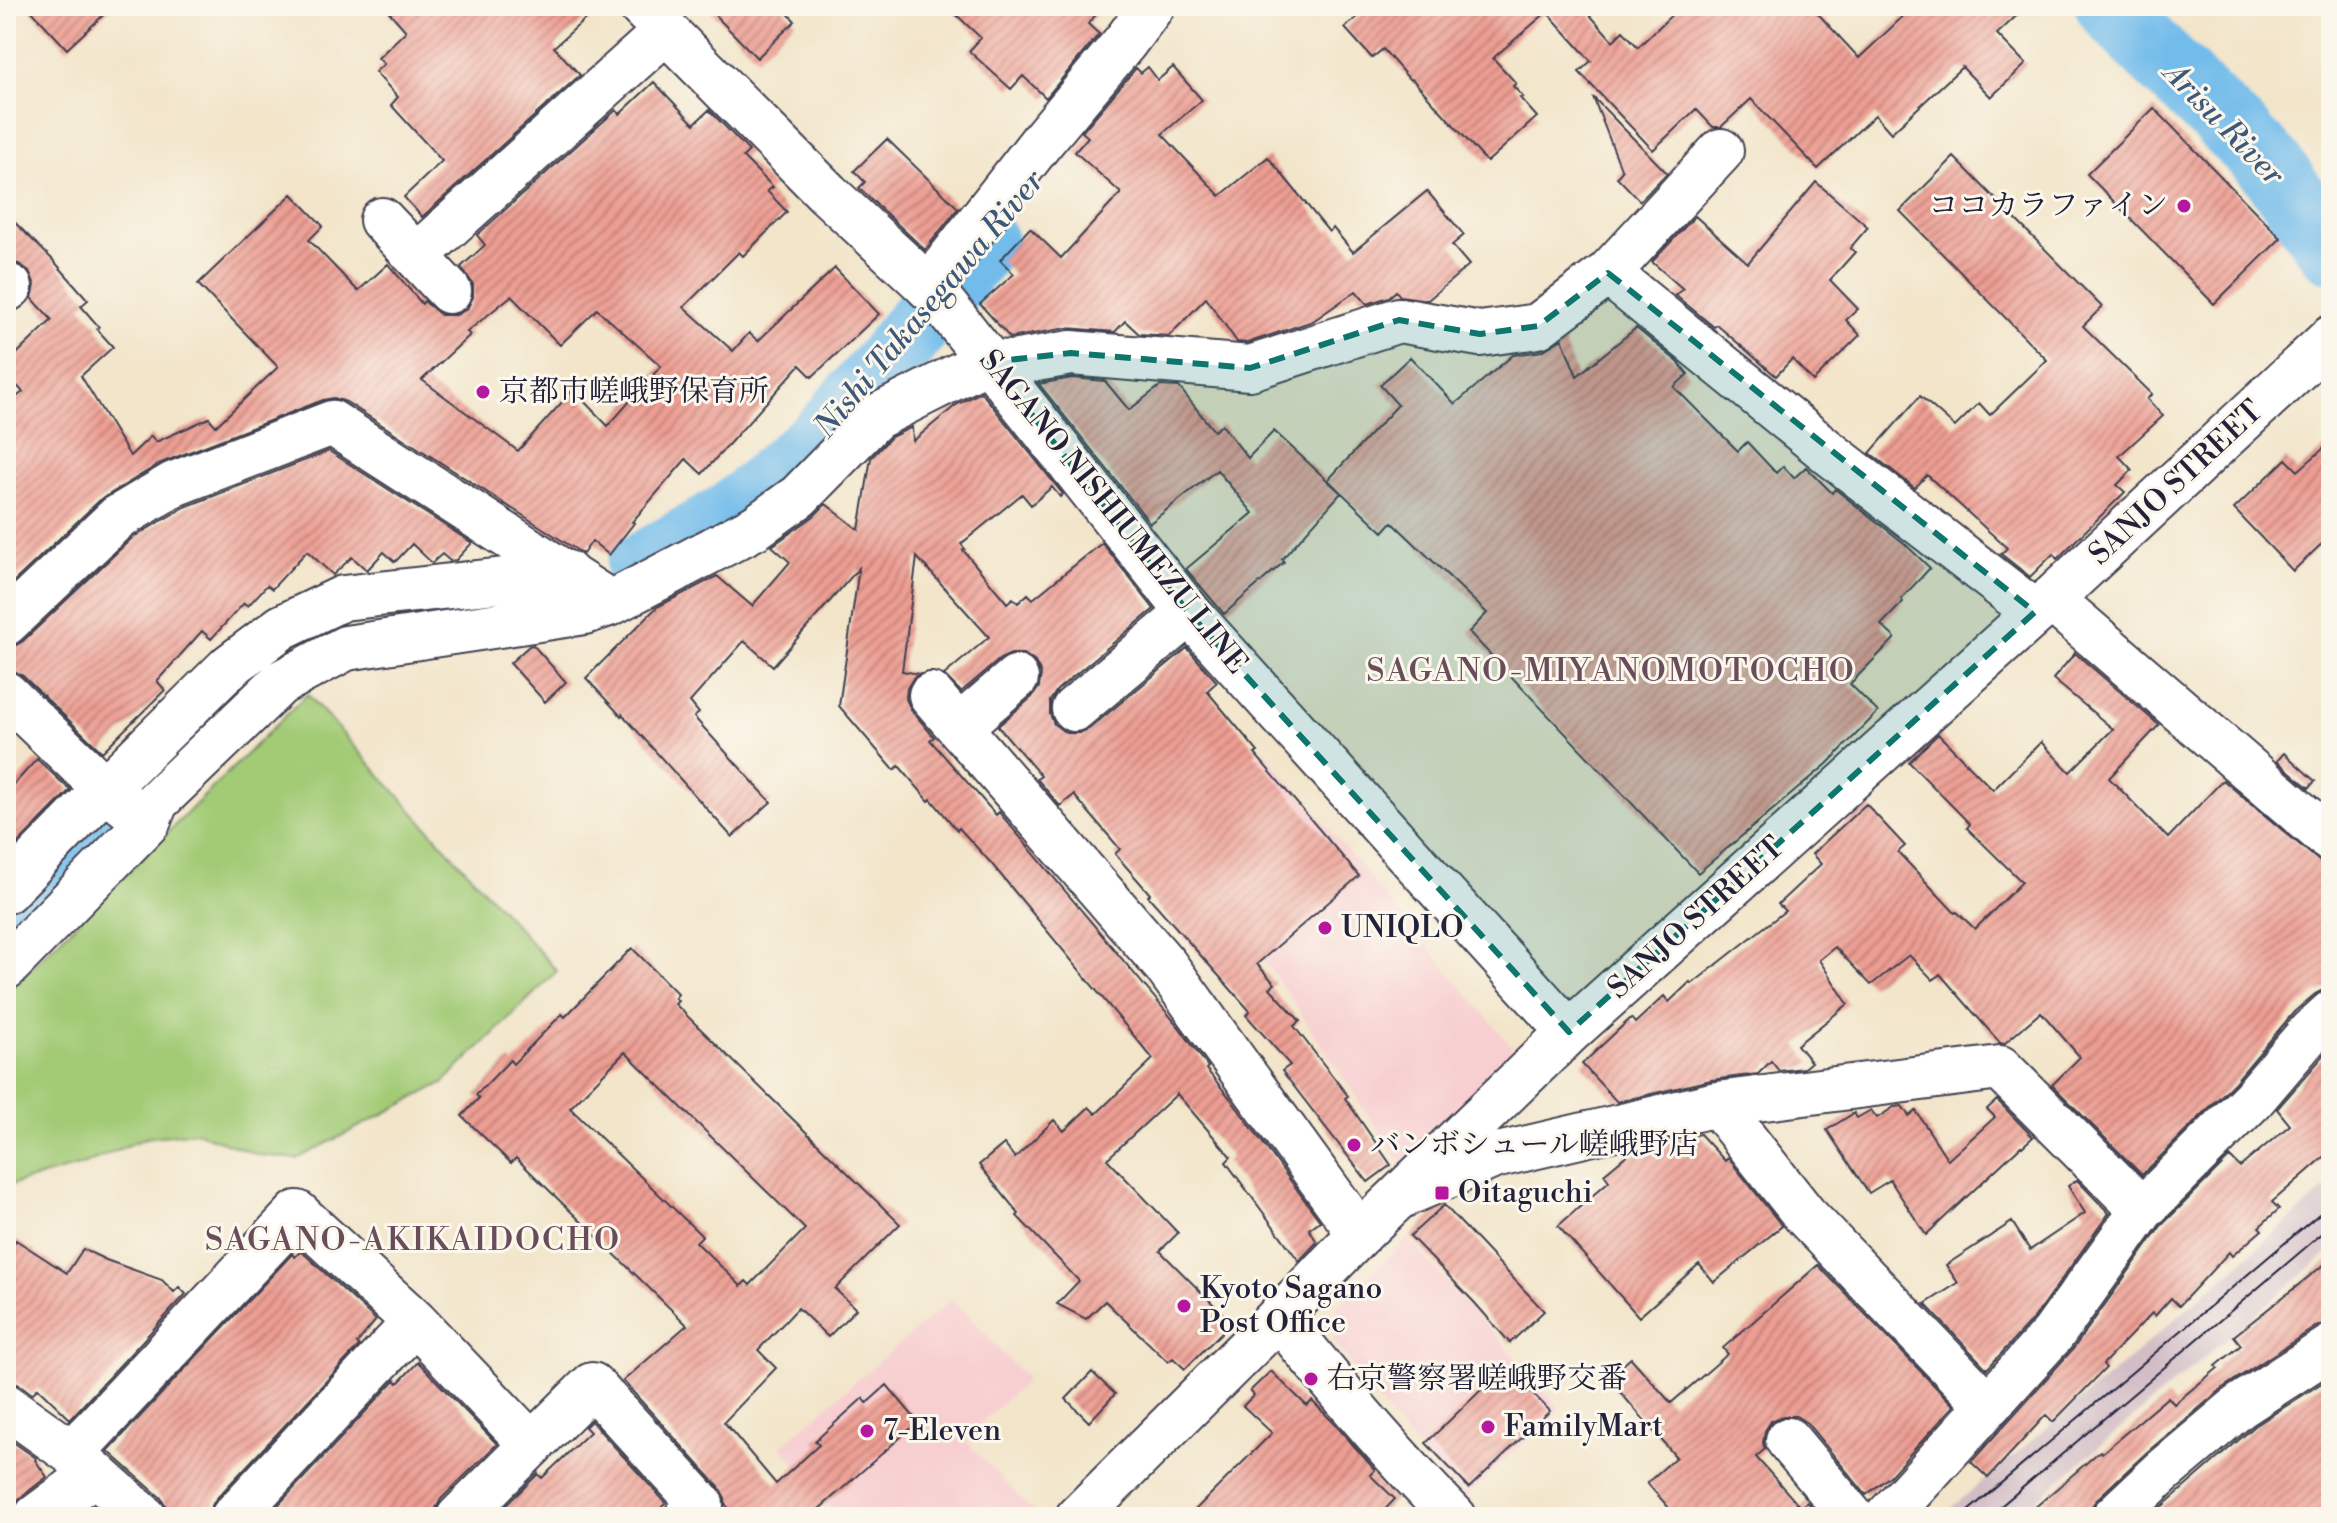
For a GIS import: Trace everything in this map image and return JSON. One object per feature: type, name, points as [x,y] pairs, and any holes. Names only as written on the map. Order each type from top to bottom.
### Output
[{"type":"street","points":[[936,295],[1042,141],[1152,6]]},
{"type":"street","points":[[416,256],[654,18]]},
{"type":"street","name":"SAGANO NISHIUMEZU LINE","points":[[654,18],[828,194],[936,295],[1189,613],[1569,1032]]},
{"type":"street","points":[[6,967],[148,822],[156,802],[280,683],[346,648],[585,612],[611,603],[756,527],[799,496],[876,417],[990,362],[1012,363],[1071,353],[1250,368],[1399,320],[1480,334],[1538,326],[1608,273],[1721,151]]},
{"type":"street","points":[[382,220],[449,291]]},
{"type":"street","points":[[1608,273],[1828,452],[2043,606],[2331,840]]},
{"type":"street","name":"SANJO STREET","points":[[1078,1517],[1360,1234],[1569,1032],[2043,606],[2331,338]]},
{"type":"street","points":[[6,623],[128,511],[174,484],[332,423],[611,603]]},
{"type":"street","points":[[6,891],[230,666],[282,627],[343,598],[567,573]]},
{"type":"street","points":[[1074,709],[1189,613]]},
{"type":"street","points":[[1016,678],[945,711],[1165,965],[1360,1234]]},
{"type":"street","points":[[6,694],[105,789],[148,822]]},
{"type":"street","points":[[1887,1517],[2053,1334],[2142,1210],[2253,1099],[2311,1031],[2331,1013]]},
{"type":"street","points":[[1401,1196],[1494,1156],[1717,1104],[2000,1068],[2142,1210]]},
{"type":"street","points":[[1717,1104],[1804,1214],[1988,1406]]},
{"type":"street","points":[[36,1517],[297,1213],[415,1322],[531,1444]]},
{"type":"street","points":[[1279,1317],[1357,1414],[1454,1517]]},
{"type":"street","points":[[233,1517],[415,1322]]},
{"type":"street","points":[[2114,1517],[2240,1406],[2331,1347]]},
{"type":"street","points":[[459,1517],[592,1385],[701,1504],[687,1517]]},
{"type":"street","points":[[6,1406],[84,1463],[144,1517]]},
{"type":"street","points":[[1788,1440],[1852,1517]]},
{"type":"highlighted area","points":[[1608,273],[2035,612],[1569,1032],[1189,613],[990,362],[1071,353],[1250,368],[1399,320],[1480,334],[1538,326]]},
{"type":"shaded area","name":"UNIQLO","points":[[1263,750],[1518,1054],[1401,1165],[1275,975],[1166,833]]},
{"type":"shaded area","points":[[2331,1184],[2331,1250],[2016,1517],[1940,1517],[2127,1361]]},
{"type":"shaded area","points":[[1408,1238],[1560,1408],[1466,1498],[1439,1474],[1388,1414],[1334,1341],[1338,1306]]},
{"type":"shaded area","points":[[952,1298],[1027,1380],[964,1439],[1038,1517],[837,1517],[781,1446]]},
{"type":"green space","points":[[307,694],[557,971],[443,1083],[297,1159],[259,1155],[196,1132],[145,1138],[82,1165],[6,1186],[6,993]]},
{"type":"building","points":[[27,6],[113,6],[67,49]]},
{"type":"building","points":[[384,6],[600,6],[554,47],[580,75],[422,217],[404,197],[442,161],[391,105],[398,97],[375,72],[384,64],[378,58],[406,31]]},
{"type":"building","points":[[706,6],[781,6],[795,21],[757,58]]},
{"type":"building","points":[[947,6],[1103,6],[1088,24],[1099,34],[1046,98],[1023,76],[1011,89],[969,51],[981,38]]},
{"type":"building","points":[[1370,6],[1582,6],[1613,41],[1623,31],[1638,47],[1681,6],[1811,6],[1859,58],[1914,6],[2027,6],[1997,34],[2026,64],[1991,97],[1962,67],[1891,133],[1875,115],[1818,169],[1751,99],[1721,127],[1713,127],[1696,109],[1653,150],[1579,72],[1591,61],[1547,12],[1493,58],[1516,83],[1513,86],[1523,97],[1520,98],[1537,117],[1487,162],[1383,49],[1372,58],[1345,28]]},
{"type":"building","points":[[1148,67],[1158,80],[1173,67],[1202,100],[1162,134],[1220,196],[1268,157],[1329,232],[1333,228],[1353,252],[1427,191],[1464,235],[1452,245],[1469,265],[1428,300],[1400,296],[1396,291],[1389,297],[1367,304],[1356,291],[1313,321],[1247,343],[1237,342],[1206,298],[1169,336],[1139,334],[1125,321],[1115,332],[1067,328],[1010,338],[980,304],[1014,274],[1000,260],[1030,228],[1061,258],[1121,193],[1075,152],[1088,137],[1082,132],[1136,68],[1141,73]]},
{"type":"building","points":[[654,82],[694,124],[709,110],[749,151],[743,157],[773,187],[767,191],[787,212],[743,256],[739,252],[684,307],[733,351],[749,333],[758,341],[835,268],[879,314],[812,377],[800,365],[702,474],[686,459],[632,522],[609,555],[592,541],[583,554],[346,402],[334,398],[161,463],[100,500],[6,589],[6,405],[23,392],[6,374],[6,364],[52,320],[32,298],[35,285],[29,271],[19,264],[6,262],[6,214],[88,300],[81,306],[113,347],[81,376],[130,456],[151,436],[156,442],[209,418],[216,426],[278,367],[198,284],[292,194],[323,226],[309,240],[358,291],[388,264],[422,304],[424,301],[441,315],[456,315],[467,309],[473,297],[473,284],[461,267],[485,245],[477,235],[616,110],[620,114]],"holes":[[[511,296],[560,345],[597,309],[661,366],[608,426],[573,390],[518,451],[422,380],[470,335],[467,332]]]},
{"type":"building","points":[[1593,97],[1667,173],[1640,201],[1617,177],[1622,171]]},
{"type":"building","name":"ココカラファイン","points":[[2154,108],[2281,238],[2214,304],[2087,174]]},
{"type":"building","points":[[887,139],[958,208],[925,250],[859,188],[865,182],[854,171]]},
{"type":"building","points":[[1954,157],[2102,307],[2083,326],[2152,394],[2147,399],[2163,416],[2119,456],[2132,470],[2117,485],[2125,492],[2057,559],[2053,554],[2030,577],[2001,554],[2007,548],[1927,475],[1915,488],[1870,453],[1920,396],[1955,427],[1979,403],[1990,415],[2047,360],[1900,211]]},
{"type":"building","points":[[1816,182],[1868,227],[1850,248],[1855,252],[1830,280],[1858,309],[1846,320],[1860,335],[1813,381],[1792,359],[1776,376],[1717,325],[1714,327],[1675,295],[1683,289],[1652,262],[1695,216],[1748,263]]},
{"type":"building","points":[[1636,328],[1688,374],[1674,387],[1738,451],[1747,442],[1776,473],[1783,466],[1794,478],[1806,467],[1832,493],[1835,489],[1904,543],[1930,568],[1881,625],[1895,638],[1850,684],[1878,712],[1827,764],[1698,873],[1469,632],[1487,613],[1392,522],[1383,532],[1328,480],[1398,405],[1380,385],[1410,357],[1455,404],[1513,355],[1542,351],[1562,339],[1577,376]]},
{"type":"building","points":[[1072,378],[1105,381],[1129,410],[1160,386],[1179,387],[1214,431],[1222,425],[1248,458],[1274,431],[1341,493],[1282,559],[1284,562],[1224,614],[1186,569],[1253,513],[1217,470],[1150,523],[1039,384]]},
{"type":"building","points":[[981,392],[1063,494],[1060,497],[1052,487],[1031,505],[1022,494],[961,544],[963,550],[1007,603],[1013,598],[1018,603],[1028,594],[1033,599],[1102,543],[1154,609],[1057,690],[1050,701],[1054,724],[1066,733],[1089,729],[1187,648],[1217,682],[1207,691],[1258,752],[1255,754],[1359,876],[1257,964],[1275,984],[1270,988],[1300,1021],[1294,1026],[1348,1096],[1345,1098],[1391,1165],[1368,1182],[1282,1071],[1290,1065],[1246,1015],[1250,1011],[1148,896],[1150,894],[1115,854],[1120,849],[1074,795],[1060,806],[1037,779],[1041,776],[998,726],[1032,697],[1039,687],[1041,674],[1035,662],[1024,654],[1011,654],[1000,659],[961,692],[944,675],[989,637],[917,557],[902,671],[919,674],[907,688],[906,699],[912,711],[934,737],[930,740],[996,815],[999,812],[1179,1027],[1208,1067],[1206,1069],[1320,1221],[1309,1229],[1317,1242],[1299,1261],[1226,1162],[1231,1157],[1177,1094],[1107,1159],[1178,1233],[1160,1251],[1230,1321],[1185,1369],[1173,1358],[1168,1362],[1105,1301],[1086,1319],[1057,1304],[1079,1281],[1017,1216],[1019,1214],[979,1165],[1004,1144],[1015,1158],[1054,1120],[1064,1131],[1089,1107],[1096,1114],[1153,1059],[991,863],[899,766],[894,770],[839,706],[859,568],[773,666],[744,641],[690,702],[699,713],[694,717],[771,802],[732,837],[586,678],[657,607],[717,576],[752,606],[790,562],[772,546],[826,504],[859,530],[871,458],[891,437],[912,427],[913,441],[956,405]]},
{"type":"building","points":[[2331,442],[2331,535],[2293,571],[2234,509],[2286,459],[2298,471]]},
{"type":"building","points":[[329,451],[472,543],[456,560],[450,561],[442,554],[432,563],[412,544],[395,562],[384,552],[367,570],[352,557],[333,575],[307,551],[272,589],[267,585],[248,606],[244,603],[211,639],[202,631],[157,681],[165,690],[102,752],[23,676],[6,670],[6,647],[23,641],[132,538],[185,507]]},
{"type":"building","points":[[533,645],[566,682],[545,702],[510,663]]},
{"type":"building","points":[[2075,653],[2159,725],[2109,778],[2168,838],[2223,780],[2331,871],[2331,989],[2315,994],[2294,1012],[2235,1082],[2142,1175],[2052,1085],[2080,1057],[2041,1012],[2004,1044],[2000,1043],[1940,974],[1933,980],[1909,955],[1871,985],[1835,947],[1819,960],[1848,1004],[1797,1045],[1811,1062],[1804,1068],[1779,1071],[1771,1061],[1758,1074],[1711,1080],[1617,1102],[1582,1064],[1631,1018],[1635,1023],[1664,996],[1669,1002],[1690,982],[1692,984],[1785,911],[1778,904],[1821,864],[1812,854],[1866,804],[1905,846],[1898,852],[1955,913],[1975,929],[2022,882],[1967,828],[1970,824],[1909,762],[1938,734],[1993,790],[2041,742],[2070,772],[2113,729],[2053,679]]},
{"type":"building","points":[[2284,753],[2315,781],[2309,788],[2277,761]]},
{"type":"building","points":[[37,759],[70,790],[6,855],[6,793]]},
{"type":"building","points":[[632,948],[678,994],[675,1004],[900,1224],[835,1289],[856,1309],[828,1337],[798,1308],[758,1350],[776,1368],[724,1422],[776,1484],[819,1445],[815,1441],[863,1398],[867,1403],[887,1385],[918,1422],[810,1517],[736,1517],[725,1504],[719,1487],[623,1381],[687,1325],[516,1158],[511,1163],[462,1116],[479,1098],[476,1095],[510,1060],[513,1064],[562,1014],[565,1017]],"holes":[[[625,1052],[805,1229],[750,1285],[746,1281],[741,1286],[696,1242],[702,1236],[570,1108]]]},
{"type":"building","points":[[2331,1047],[2331,1151],[2272,1202],[2279,1209],[2259,1227],[2262,1230],[2232,1256],[2229,1252],[2179,1306],[2171,1298],[2155,1316],[2152,1313],[2103,1364],[2106,1368],[2053,1422],[2046,1415],[1988,1478],[1971,1462],[2073,1349],[2161,1226],[2230,1157],[2240,1167],[2290,1125],[2277,1109]]},
{"type":"building","points":[[1997,1100],[2033,1137],[1926,1235],[1890,1180],[1869,1193],[1827,1130],[1854,1113],[1857,1118],[1871,1110],[1877,1118],[1894,1107],[1902,1106],[1909,1116],[1916,1111],[1948,1160],[1995,1117],[1987,1109]]},
{"type":"building","points":[[1700,1134],[1725,1161],[1728,1158],[1782,1226],[1714,1282],[1699,1264],[1639,1317],[1558,1226],[1609,1181],[1604,1174],[1634,1149]]},
{"type":"building","points":[[2077,1180],[2109,1213],[2034,1318],[1987,1369],[1925,1304],[1958,1283],[1946,1265],[2012,1222],[2030,1250],[2085,1213],[2068,1186]]},
{"type":"building","points":[[1444,1205],[1544,1311],[1510,1343],[1410,1236]]},
{"type":"building","points":[[16,1240],[67,1273],[83,1249],[162,1280],[174,1292],[179,1287],[186,1294],[70,1419],[38,1388],[32,1394],[20,1385],[6,1381],[6,1256]]},
{"type":"building","points":[[301,1251],[376,1320],[357,1343],[359,1346],[215,1500],[209,1517],[172,1517],[161,1498],[108,1451],[292,1254],[295,1257]]},
{"type":"building","points":[[2331,1259],[2331,1322],[2317,1326],[2224,1387],[2097,1499],[2090,1509],[2090,1517],[2024,1517],[2168,1397],[2174,1404],[2218,1368],[2216,1366],[2241,1345],[2234,1336]]},
{"type":"building","points":[[1818,1265],[1954,1406],[1890,1476],[1866,1495],[1807,1423],[1796,1416],[1783,1416],[1771,1421],[1765,1431],[1765,1449],[1756,1457],[1800,1507],[1807,1502],[1820,1517],[1677,1517],[1647,1483],[1676,1457],[1608,1378],[1631,1358],[1671,1403],[1728,1354],[1723,1348]]},
{"type":"building","points":[[418,1362],[497,1444],[441,1499],[435,1517],[267,1517],[395,1380],[398,1383]]},
{"type":"building","name":"FamilyMart","points":[[1506,1366],[1550,1411],[1469,1488],[1426,1443]]},
{"type":"building","points":[[1271,1371],[1307,1406],[1312,1401],[1375,1470],[1370,1475],[1395,1499],[1378,1517],[1188,1517],[1272,1433],[1243,1406],[1254,1395],[1250,1391]]},
{"type":"building","points":[[1092,1372],[1115,1394],[1089,1422],[1066,1399]]},
{"type":"building","points":[[2331,1377],[2331,1517],[2166,1517],[2159,1509],[2255,1426]]},
{"type":"building","points":[[591,1421],[666,1503],[651,1517],[494,1517],[538,1474],[542,1478],[590,1432],[585,1427]]},
{"type":"building","points":[[6,1437],[36,1458],[47,1477],[13,1506],[12,1517],[6,1517]]},
{"type":"waterway","name":"Arisu River","points":[[2109,6],[2269,164],[2331,249]]},
{"type":"waterway","name":"Nishi Takasegawa River","points":[[640,568],[733,514],[826,434],[984,242]]},
{"type":"waterway","name":"Nishi Takasegawa River","points":[[6,925],[179,756]]},
{"type":"tram line","points":[[1961,1517],[2331,1204]]},
{"type":"tram line","points":[[1988,1517],[2331,1226]]},
{"type":"place","name":"ココカラファイン","points":[[2184,206]]},
{"type":"place","name":"京都市嵯峨野保育所","points":[[483,392]]},
{"type":"place","name":"UNIQLO","points":[[1325,928]]},
{"type":"place","name":"バンボシュール嵯峨野店","points":[[1354,1145]]},
{"type":"place","name":"Oitaguchi","points":[[1442,1193]]},
{"type":"place","name":"Kyoto Sagano Post Office","points":[[1184,1306]]},
{"type":"place","name":"右京警察署嵯峨野交番","points":[[1311,1379]]},
{"type":"place","name":"FamilyMart","points":[[1488,1427]]},
{"type":"place","name":"7-Eleven","points":[[867,1431]]},
{"type":"district","name":"SAGANO-MIYANOMOTOCHO","points":[[1611,671]]},
{"type":"district","name":"SAGANO-AKIKAIDOCHO","points":[[413,1240]]}]
